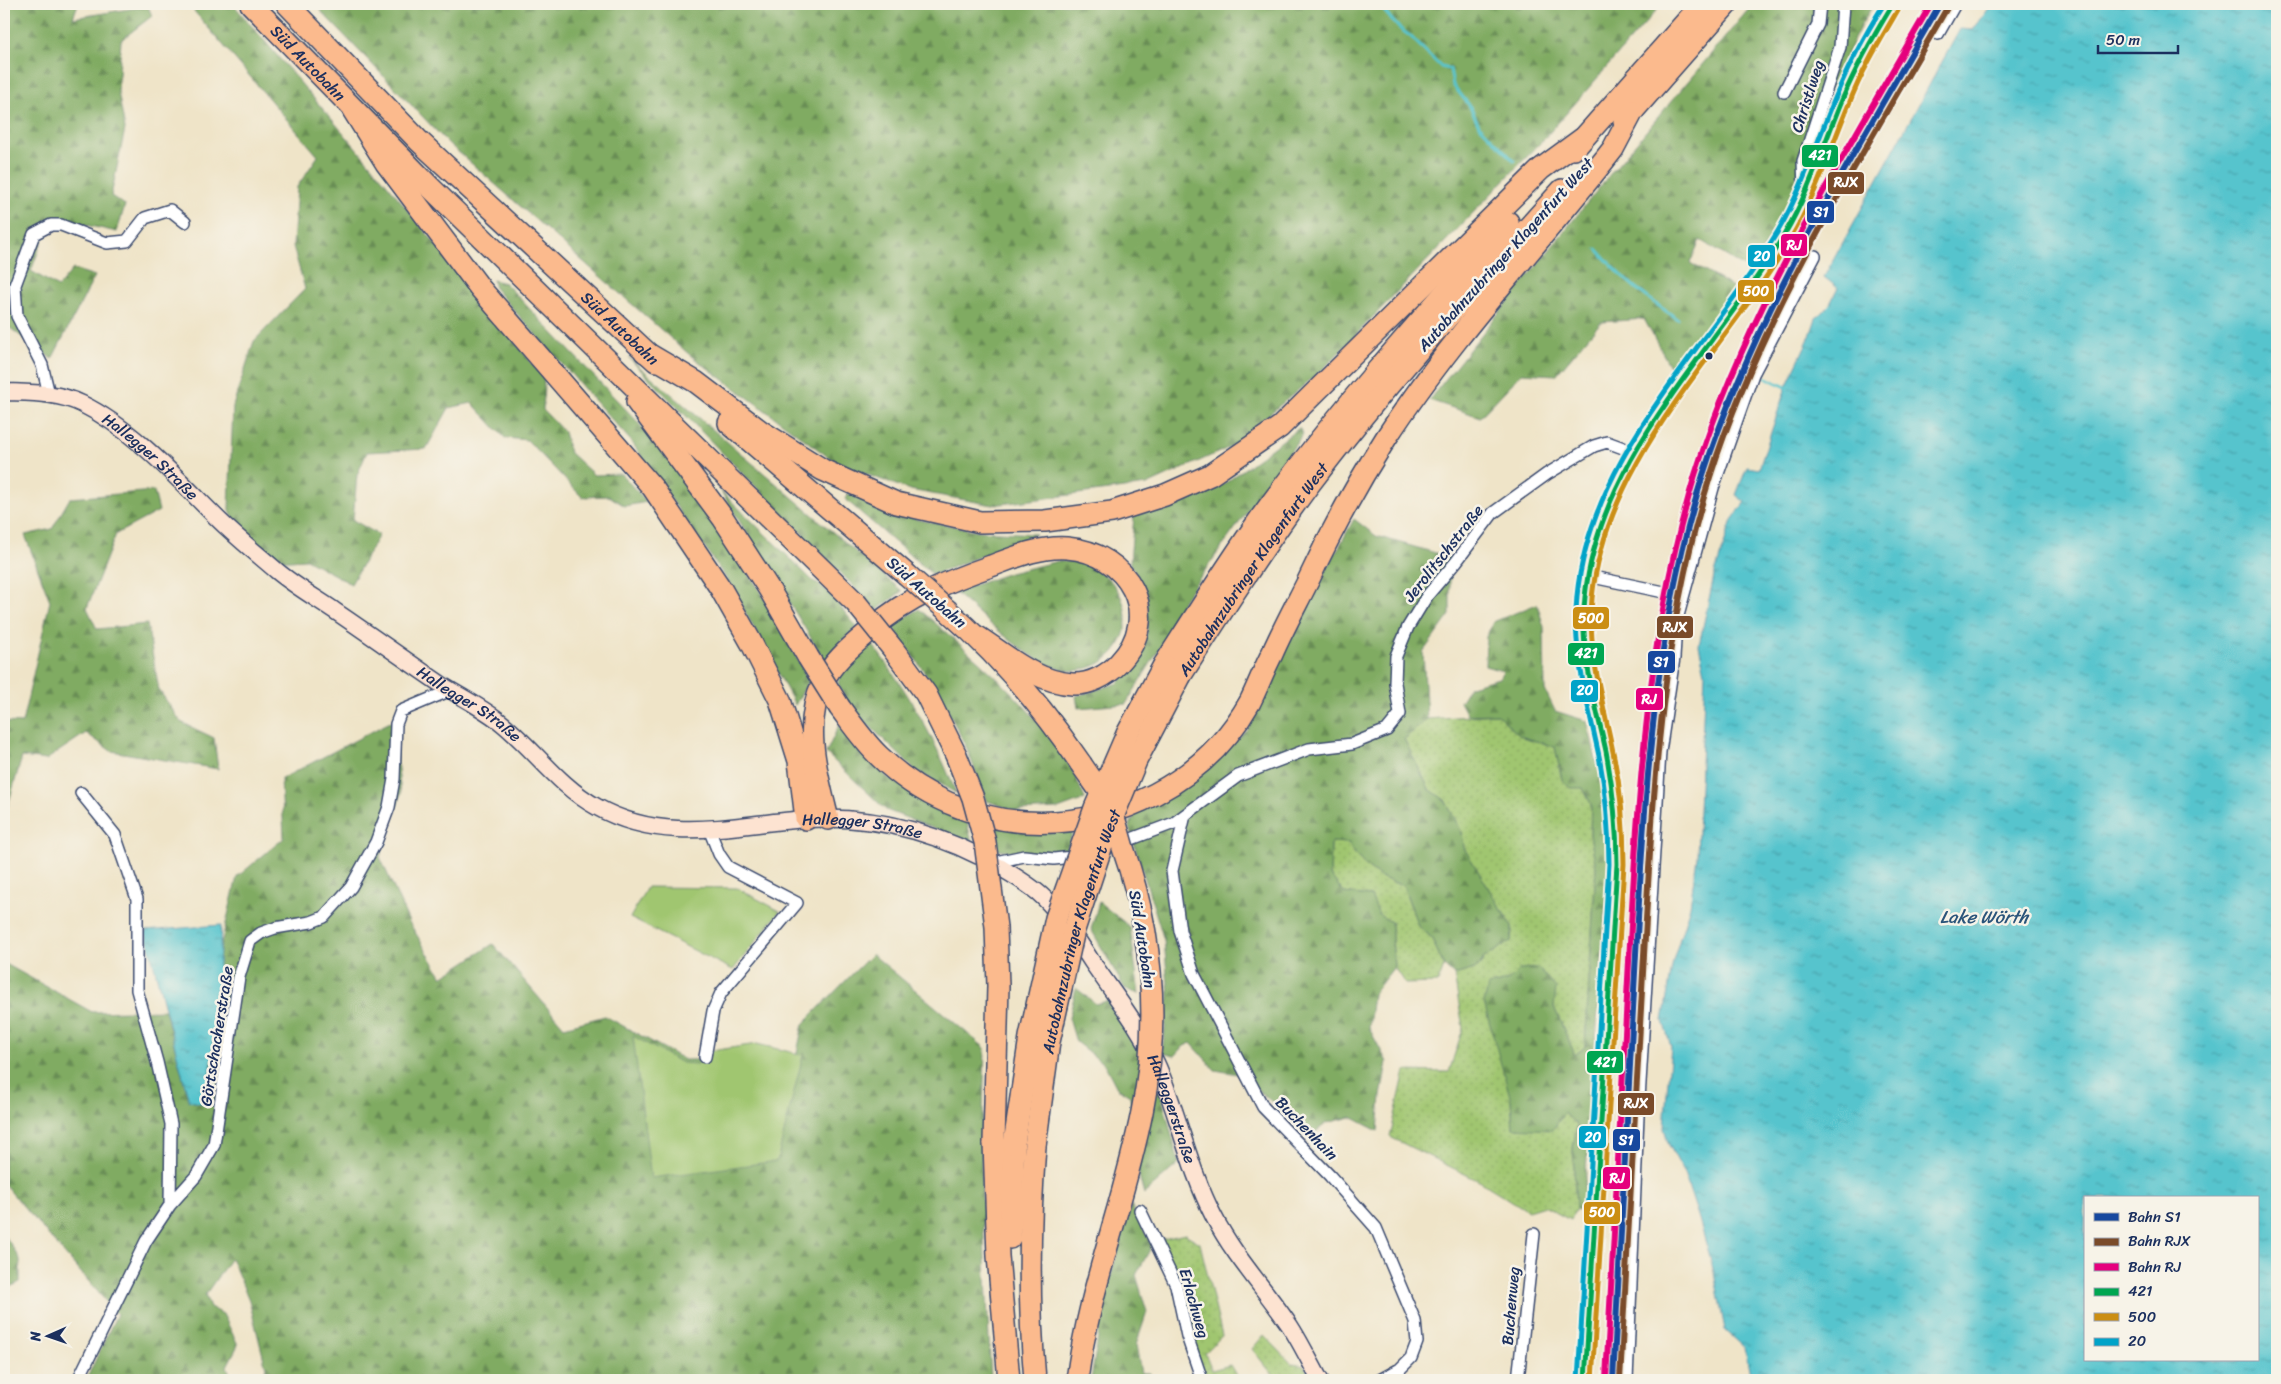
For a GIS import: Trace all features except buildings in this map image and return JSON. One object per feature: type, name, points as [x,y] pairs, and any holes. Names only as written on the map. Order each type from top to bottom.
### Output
[{"type":"highway","name":"Süd Autobahn","points":[[251,4],[352,110],[856,604],[894,649],[926,694],[956,755],[973,798],[985,842],[996,927],[1014,1145],[995,1198],[1002,1310],[1010,1380]]},
{"type":"highway","name":"Süd Autobahn","points":[[287,4],[419,141],[645,352],[978,637],[1049,717],[1110,808],[1134,878],[1144,924],[1153,1005],[1152,1041],[1142,1113],[1090,1302],[1077,1380]]},
{"type":"highway","name":"Autobahnzubringer Klagenfurt West","points":[[1173,670],[1262,516],[1331,426],[1417,308],[1541,170],[1582,139],[1702,4]]},
{"type":"highway","name":"Autobahnzubringer Klagenfurt West","points":[[1036,1380],[1029,1278],[1014,1145],[1030,1037],[1056,918],[1095,808],[1127,734],[1309,485],[1386,388],[1634,111],[1727,4]]},
{"type":"highway","points":[[352,110],[386,163],[480,288],[653,488],[721,589],[751,642],[780,700],[799,761],[806,819]]},
{"type":"highway","points":[[615,368],[648,420],[669,443],[723,518],[769,589],[840,708],[879,757],[904,777],[950,804],[984,815],[1013,821],[1061,822],[1106,816],[1144,801],[1188,774],[1228,734],[1250,702],[1327,540],[1356,484],[1428,376],[1613,149],[1634,111]]},
{"type":"highway","points":[[645,352],[696,382],[762,432],[823,470],[855,486],[896,503],[980,522],[1045,521],[1112,512],[1165,495],[1210,475],[1280,427],[1340,370],[1417,308]]},
{"type":"highway","points":[[828,819],[815,767],[812,740],[817,698],[823,681],[846,651],[892,613],[945,583],[968,574],[1026,553],[1068,548],[1105,558],[1117,568],[1134,591],[1139,612],[1138,632],[1130,652],[1110,673],[1092,681],[1073,684],[1034,674],[978,637]]},
{"type":"main road","points":[[1585,1380],[1617,864],[1614,802],[1586,646],[1585,612],[1593,548],[1605,510],[1634,452],[1784,235],[1819,165],[1843,99],[1863,57],[1893,4]]},
{"type":"main road","name":"Hallegger Straße","points":[[4,392],[49,394],[85,405],[139,443],[190,489],[211,513],[279,572],[451,690],[470,700],[507,727],[567,787],[614,816],[653,828],[709,829],[806,819],[867,821],[915,830],[960,846],[992,863]]},
{"type":"main road","name":"Halleggerstraße","points":[[992,863],[1032,887],[1047,900],[1140,1029],[1159,1071],[1190,1164],[1214,1217],[1232,1248],[1288,1324],[1320,1380]]},
{"type":"street","points":[[1784,92],[1818,24],[1820,4]]},
{"type":"street","name":"Christlweg","points":[[1804,198],[1803,161],[1840,47],[1842,4]]},
{"type":"street","points":[[1938,34],[1955,4]]},
{"type":"street","points":[[49,394],[42,366],[17,316],[15,285],[34,234],[51,225],[60,225],[107,243],[127,241],[145,218],[161,212],[170,210],[185,222]]},
{"type":"street","points":[[1627,1380],[1638,1116],[1660,752],[1674,658],[1676,623],[1714,488],[1753,374],[1815,256]]},
{"type":"street","name":"Jerolitschstraße","points":[[992,863],[1024,856],[1054,859],[1081,856],[1159,831],[1185,815],[1238,776],[1308,749],[1352,744],[1387,730],[1400,714],[1395,683],[1396,656],[1408,627],[1427,596],[1456,562],[1493,513],[1547,474],[1594,446],[1607,442],[1634,452]]},
{"type":"street","points":[[1588,576],[1664,592]]},
{"type":"street","name":"Görtschacherstraße","points":[[170,1205],[196,1176],[217,1136],[239,977],[250,941],[261,933],[275,928],[311,922],[324,917],[340,901],[351,886],[376,842],[389,807],[394,779],[396,724],[401,711],[451,690]]},
{"type":"street","points":[[78,1380],[146,1241],[170,1205],[171,1124],[157,1062],[137,990],[137,899],[115,835],[81,793]]},
{"type":"street","name":"Buchenhain","points":[[1185,815],[1172,871],[1180,931],[1194,974],[1263,1107],[1330,1176],[1376,1228],[1415,1321],[1418,1342],[1411,1358],[1400,1369],[1380,1380]]},
{"type":"street","points":[[705,1057],[713,1011],[721,992],[797,903],[728,867],[719,854],[709,829]]},
{"type":"street","name":"Erlachweg","points":[[1140,1210],[1176,1284],[1187,1336],[1202,1380]]},
{"type":"street","name":"Buchenweg","points":[[1518,1380],[1534,1234]]},
{"type":"green space","points":[[4,4],[78,4],[73,18],[148,6],[152,16],[121,40],[118,92],[125,129],[111,196],[125,205],[117,232],[51,217],[31,271],[58,287],[73,269],[95,276],[52,359],[10,328],[4,327]]},
{"type":"green space","points":[[188,4],[233,4],[387,184],[544,378],[543,410],[564,432],[570,453],[594,475],[621,474],[647,502],[625,506],[609,496],[582,497],[527,440],[505,438],[472,403],[449,408],[426,449],[367,452],[357,475],[353,520],[379,535],[351,584],[306,559],[274,561],[238,528],[229,508],[233,406],[254,341],[305,289],[293,246],[297,187],[318,156]]},
{"type":"green space","points":[[314,4],[1662,4],[1543,140],[1322,370],[1230,447],[1147,485],[993,505],[910,490],[838,464],[690,355],[448,143]]},
{"type":"green space","points":[[1753,4],[1874,4],[1860,26],[1849,50],[1787,207],[1749,270],[1700,240],[1690,263],[1738,290],[1673,372],[1644,319],[1601,322],[1556,375],[1522,373],[1480,417],[1429,400],[1611,173]]},
{"type":"green space","points":[[493,280],[505,283],[635,419],[688,483],[761,592],[809,681],[795,705],[732,587],[631,441],[495,289]]},
{"type":"green space","points":[[629,358],[902,591],[877,610]]},
{"type":"green space","points":[[1299,428],[1303,434],[1183,601],[1175,623],[1126,704],[1078,708],[1076,696],[1119,683],[1147,634],[1147,596],[1130,562],[1134,516],[1224,484]]},
{"type":"green space","points":[[154,491],[159,511],[116,534],[87,608],[97,629],[147,624],[159,690],[181,722],[214,738],[218,769],[111,751],[86,733],[46,760],[22,757],[4,819],[4,722],[22,723],[50,601],[25,535],[52,529],[70,498]]},
{"type":"green space","points":[[721,491],[812,580],[827,591],[857,627],[840,642],[825,661]]},
{"type":"green space","points":[[848,493],[915,519],[980,531],[1036,534],[933,575],[845,499]]},
{"type":"green space","points":[[1354,519],[1376,536],[1450,557],[1450,615],[1423,652],[1427,719],[1404,739],[1429,789],[1445,800],[1462,833],[1464,848],[1512,927],[1511,941],[1484,958],[1478,968],[1454,975],[1444,966],[1431,937],[1418,926],[1403,885],[1394,883],[1371,870],[1358,858],[1349,843],[1331,842],[1330,875],[1344,893],[1371,896],[1379,915],[1391,922],[1394,967],[1373,994],[1369,1028],[1387,1062],[1381,1096],[1378,1131],[1351,1117],[1327,1123],[1306,1139],[1287,1114],[1238,1074],[1215,1070],[1191,1043],[1184,1046],[1175,1056],[1162,1053],[1169,996],[1164,940],[1129,827],[1137,811],[1167,799],[1248,730],[1282,652]]},
{"type":"green space","points":[[1058,561],[1082,563],[1102,573],[1114,585],[1122,600],[1126,616],[1124,632],[1118,647],[1106,659],[1088,668],[1074,671],[1051,666],[1021,649],[954,592],[1010,573]]},
{"type":"green space","points":[[1537,604],[1544,627],[1545,690],[1555,711],[1587,721],[1605,796],[1609,868],[1583,1211],[1576,1209],[1573,1148],[1577,1125],[1564,1113],[1553,1130],[1513,1128],[1511,1100],[1484,1003],[1488,986],[1509,980],[1520,969],[1538,968],[1556,988],[1554,1007],[1575,1055],[1585,1047],[1596,867],[1590,835],[1591,804],[1583,788],[1570,788],[1562,780],[1555,747],[1520,736],[1497,714],[1467,715],[1460,702],[1470,686],[1499,678],[1503,671],[1485,666],[1486,637],[1493,622]]},
{"type":"green space","points":[[919,609],[997,678],[1033,716],[1067,762],[1085,799],[1058,809],[1016,811],[987,801],[965,744],[936,688],[892,626]]},
{"type":"green space","points":[[869,640],[918,713],[938,751],[956,793],[915,770],[848,705],[838,683],[847,660]]},
{"type":"green space","points":[[1497,714],[1520,736],[1555,747],[1562,780],[1583,788],[1591,804],[1590,835],[1596,867],[1585,1047],[1575,1055],[1554,1007],[1555,988],[1520,969],[1509,980],[1489,986],[1511,1100],[1513,1128],[1564,1112],[1577,1125],[1573,1148],[1576,1209],[1570,1220],[1544,1206],[1528,1211],[1481,1182],[1390,1137],[1405,1071],[1449,1072],[1463,1028],[1454,975],[1478,968],[1484,958],[1511,941],[1512,927],[1464,848],[1462,833],[1445,800],[1429,789],[1404,739],[1427,719]]},
{"type":"green space","points":[[392,721],[401,794],[380,857],[409,922],[442,977],[493,944],[564,1027],[605,1016],[685,1060],[745,1059],[792,1076],[803,1024],[872,954],[985,1048],[981,1176],[991,1380],[261,1380],[266,1368],[249,1300],[231,1258],[205,1295],[210,1307],[223,1314],[238,1345],[227,1366],[232,1380],[86,1380],[117,1314],[4,1184],[4,963],[92,1012],[165,1010],[189,1101],[208,1104],[220,949],[237,877],[284,838],[281,779]]},
{"type":"green space","points":[[839,725],[888,778],[966,818],[972,843],[886,810],[826,753]]},
{"type":"green space","points":[[992,824],[1074,828],[1065,855],[1030,854],[998,850]]},
{"type":"green space","points":[[1331,842],[1349,843],[1358,858],[1371,870],[1394,883],[1403,885],[1418,926],[1431,937],[1444,966],[1438,983],[1405,984],[1394,967],[1391,922],[1379,915],[1371,896],[1344,893],[1330,875]]},
{"type":"green space","points":[[647,887],[737,888],[780,911],[733,970],[630,918]]},
{"type":"green space","points":[[1099,902],[1130,927],[1139,994],[1125,989],[1091,929]]},
{"type":"green space","points":[[1076,988],[1096,1004],[1115,999],[1159,1086],[1179,1163],[1144,1194],[1139,1176],[1130,1096],[1117,1088],[1105,1065],[1076,1042],[1069,1018]]},
{"type":"green space","points":[[633,1036],[682,1063],[697,1064],[710,1051],[757,1044],[803,1055],[777,1161],[651,1178]]},
{"type":"green space","points":[[1131,1205],[1152,1246],[1136,1275],[1147,1312],[1136,1345],[1141,1373],[1150,1373],[1151,1380],[1091,1380],[1104,1301]]},
{"type":"green space","points":[[4,1234],[20,1259],[20,1282],[6,1289],[4,1288]]},
{"type":"green space","points":[[1185,1234],[1200,1243],[1222,1336],[1205,1353],[1212,1370],[1230,1365],[1239,1380],[1206,1380],[1159,1240]]},
{"type":"green space","points":[[1264,1335],[1292,1364],[1305,1366],[1312,1380],[1277,1380],[1252,1349]]},
{"type":"water","name":"Lake Wörth","points":[[1992,4],[2277,4],[2277,1380],[1751,1380],[1745,1348],[1725,1330],[1714,1272],[1699,1219],[1684,1173],[1668,1143],[1664,1127],[1671,1047],[1663,1021],[1673,961],[1690,906],[1697,857],[1705,673],[1699,645],[1714,576],[1732,520],[1745,502],[1736,495],[1747,467],[1759,469],[1786,387],[1810,336],[1816,318],[1830,304],[1838,288],[1824,277],[1960,29],[1973,30]]},
{"type":"water","points":[[221,925],[208,1104],[189,1101],[145,931]]},
{"type":"waterway","points":[[1378,4],[1399,28],[1410,36],[1441,67],[1450,69],[1453,85],[1469,105],[1479,125],[1514,161]]},
{"type":"waterway","points":[[1597,249],[1634,287],[1678,319]]},
{"type":"waterway","points":[[1760,375],[1786,387]]},
{"type":"tunnel","points":[[1664,592],[1684,595]]},
{"type":"rail line","name":"RJ","points":[[1606,1380],[1632,899],[1641,777],[1655,655],[1679,534],[1695,475],[1717,413],[1742,352],[1770,292],[1832,175],[1931,4]]},
{"type":"rail line","name":"S1","points":[[1613,1380],[1639,894],[1648,772],[1663,652],[1673,592],[1686,533],[1703,475],[1725,413],[1779,292],[1809,233],[1940,4]]},
{"type":"rail line","name":"RJX","points":[[1620,1380],[1647,895],[1656,774],[1670,654],[1680,594],[1693,535],[1710,477],[1732,415],[1757,354],[1785,295],[1848,179],[1947,8]]},
{"type":"transit line","name":"20","points":[[1578,1380],[1609,864],[1608,823],[1604,783],[1582,677],[1577,637],[1577,596],[1587,544],[1604,495],[1628,448],[1687,360],[1750,275],[1787,215],[1846,72],[1884,4]]},
{"type":"transit line","name":"421","points":[[1585,1380],[1617,864],[1611,779],[1589,675],[1584,636],[1585,597],[1595,545],[1613,497],[1636,451],[1664,407],[1756,279],[1793,219],[1847,88],[1893,4]]},
{"type":"transit line","name":"500","points":[[1592,1380],[1624,864],[1620,794],[1597,675],[1592,637],[1592,598],[1602,546],[1620,498],[1643,452],[1671,408],[1763,281],[1800,222],[1860,79],[1899,8]]}]
